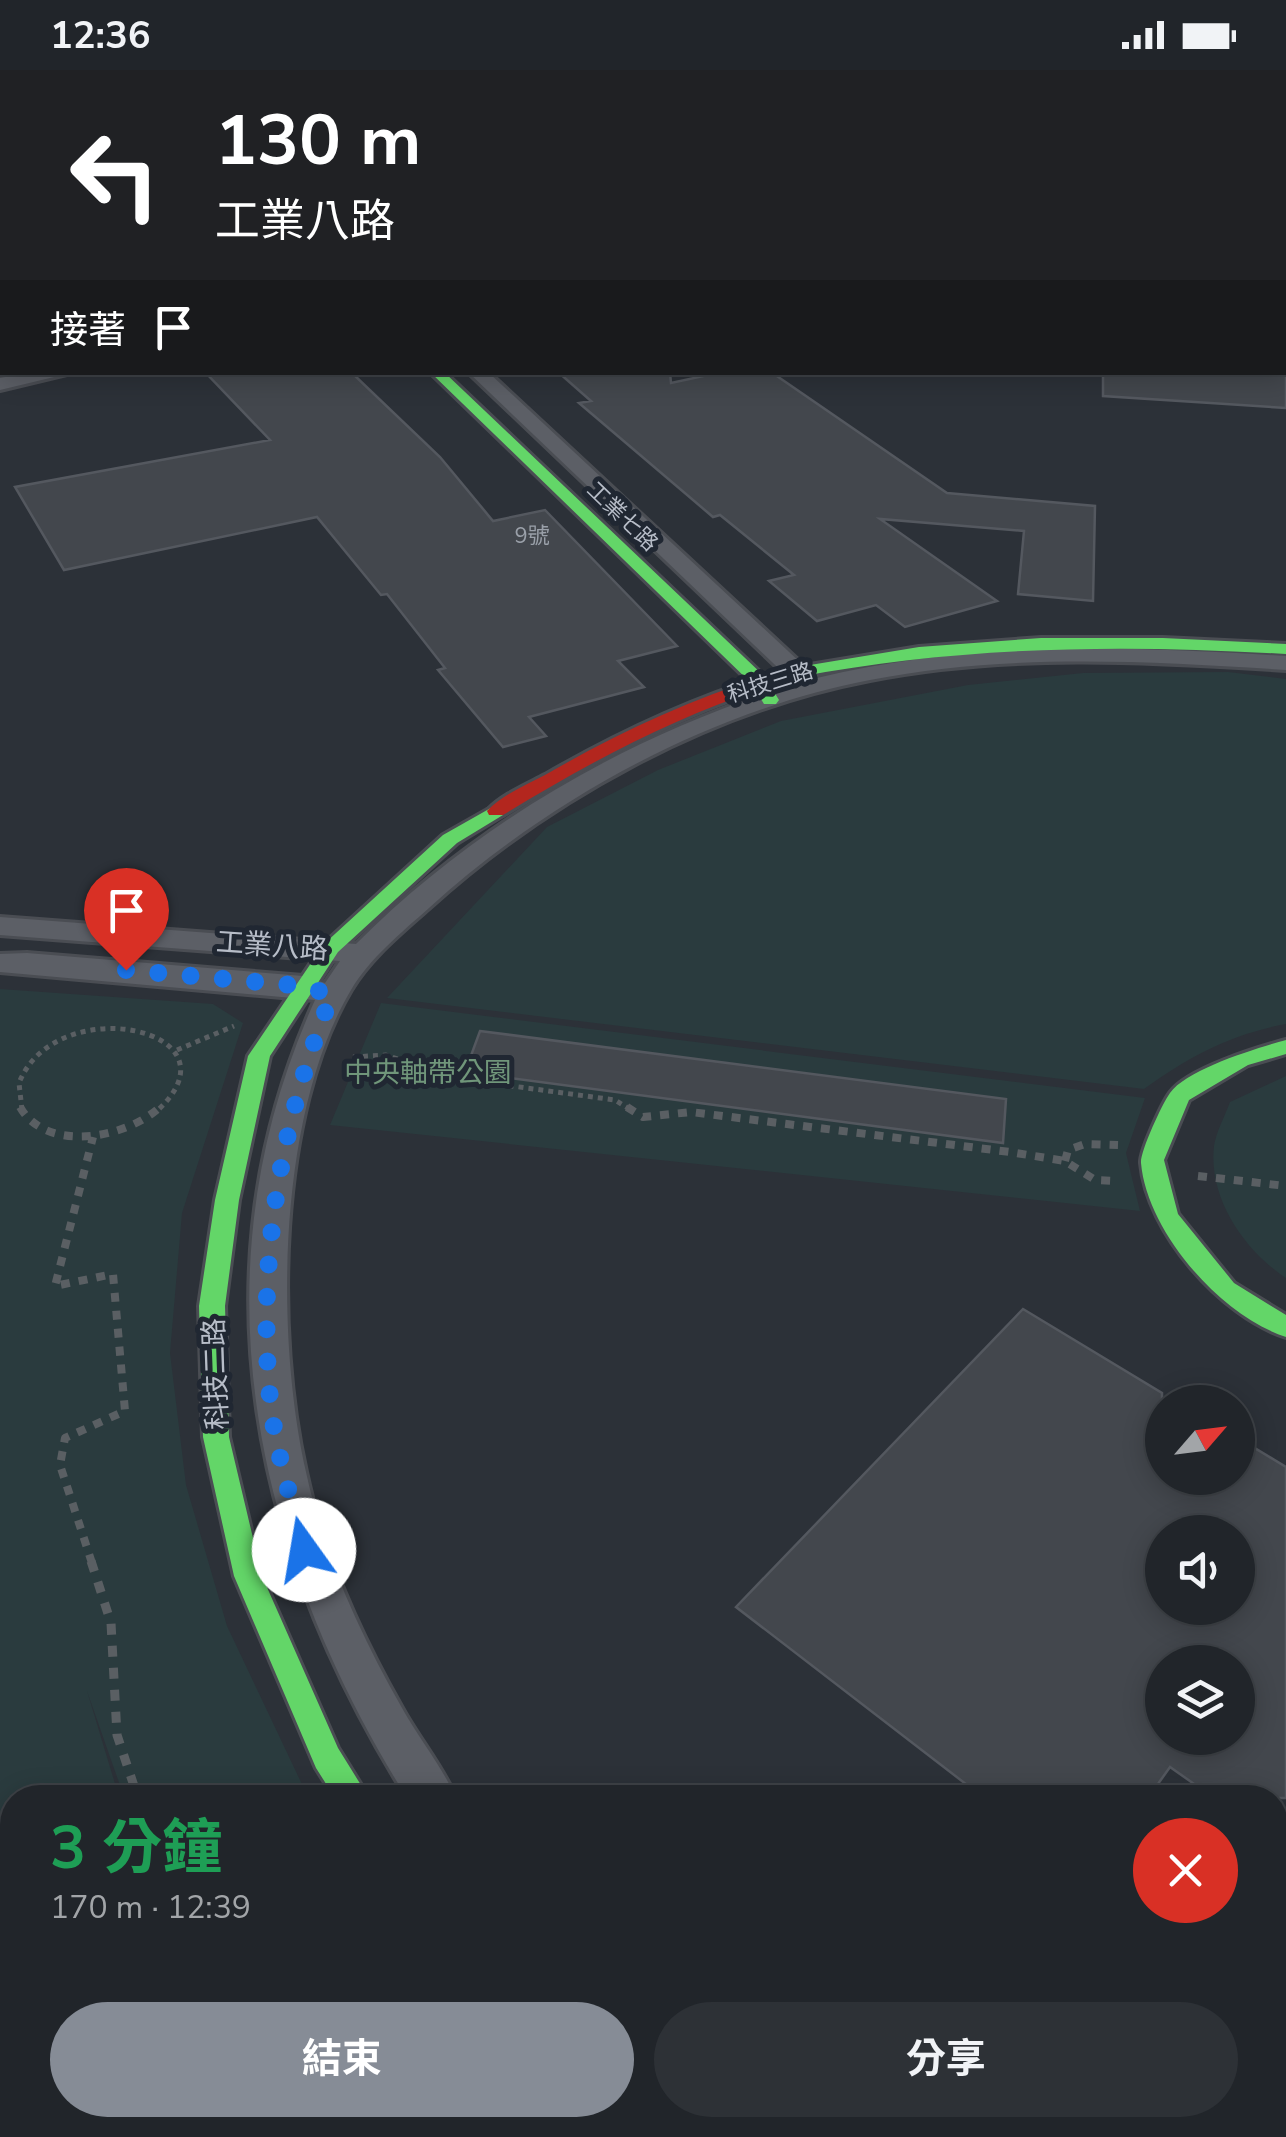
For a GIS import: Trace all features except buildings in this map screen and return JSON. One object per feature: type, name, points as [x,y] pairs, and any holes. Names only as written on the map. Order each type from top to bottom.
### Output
[{"type":"street","points":[[0,384],[50,375]]},
{"type":"street","name":"工業七路","points":[[439,375],[765,691]]},
{"type":"street","name":"工業七路","points":[[480,375],[805,679]]},
{"type":"street","name":"科技三路","points":[[347,951],[475,850],[582,784],[765,691],[927,650],[1149,640],[1286,649]]},
{"type":"street","name":"科技三路","points":[[805,679],[953,662],[1068,656],[1154,654],[1286,663]]},
{"type":"street","name":"工業八路","points":[[0,926],[347,951]]},
{"type":"street","name":"科技二路","points":[[345,1785],[327,1758],[248,1576],[216,1437],[212,1306],[227,1200],[259,1056],[318,991],[347,951]]},
{"type":"street","name":"工業八路","points":[[0,964],[318,991]]},
{"type":"street","name":"科技二路","points":[[318,991],[274,1198],[268,1290],[272,1409],[304,1550],[389,1733],[424,1785]]},
{"type":"street","points":[[1286,1047],[1240,1060],[1180,1095],[1152,1160],[1167,1217],[1226,1290],[1286,1327]]},
{"type":"path","points":[[115,1026],[162,1037],[177,1050],[184,1066],[180,1086],[168,1104],[148,1120],[93,1137],[54,1133],[25,1118],[16,1102],[16,1085],[24,1067],[62,1038],[115,1026]]},
{"type":"path","points":[[177,1050],[234,1026]]},
{"type":"path","points":[[352,1057],[386,1055],[453,1078],[615,1100],[643,1117],[691,1112],[1065,1161],[1095,1180],[1126,1182]]},
{"type":"path","points":[[93,1137],[55,1286],[113,1274],[124,1411],[66,1438],[60,1465],[112,1623],[117,1735],[134,1785]]},
{"type":"path","points":[[1065,1161],[1068,1150],[1085,1144],[1118,1145]]},
{"type":"path","points":[[1155,1172],[1286,1186]]},
{"type":"green space","points":[[1228,672],[1286,679],[1286,1024],[1211,1048],[1144,1089],[387,998],[547,827],[658,770],[781,721],[968,685],[1083,673]]},
{"type":"green space","points":[[0,989],[213,1004],[243,1023],[182,1213],[170,1353],[186,1485],[227,1626],[302,1785],[120,1785],[87,1691],[115,1785],[0,1785]]},
{"type":"green space","name":"中央軸帶公園","points":[[381,1003],[1145,1098],[1126,1153],[1140,1211],[330,1125]]},
{"type":"green space","points":[[1286,1076],[1286,1278],[1257,1253],[1232,1222],[1217,1185],[1214,1146],[1230,1102]]},
{"type":"traffic: fast","points":[[439,375],[759,681],[770,700]]},
{"type":"traffic: fast","points":[[798,672],[919,652],[1041,643],[1286,649]]},
{"type":"traffic: fast","points":[[345,1785],[327,1758],[248,1576],[216,1437],[212,1306],[227,1200],[259,1056],[331,948],[450,839],[496,811]]},
{"type":"traffic: fast","points":[[1286,1047],[1240,1060],[1180,1095],[1152,1160],[1167,1217],[1225,1290],[1286,1327]]},
{"type":"traffic: jam","points":[[496,811],[642,730],[723,695],[798,672]]},
{"type":"route","points":[[126,970],[303,986],[332,995],[302,1068],[274,1198],[268,1290],[272,1409],[304,1550]]}]
